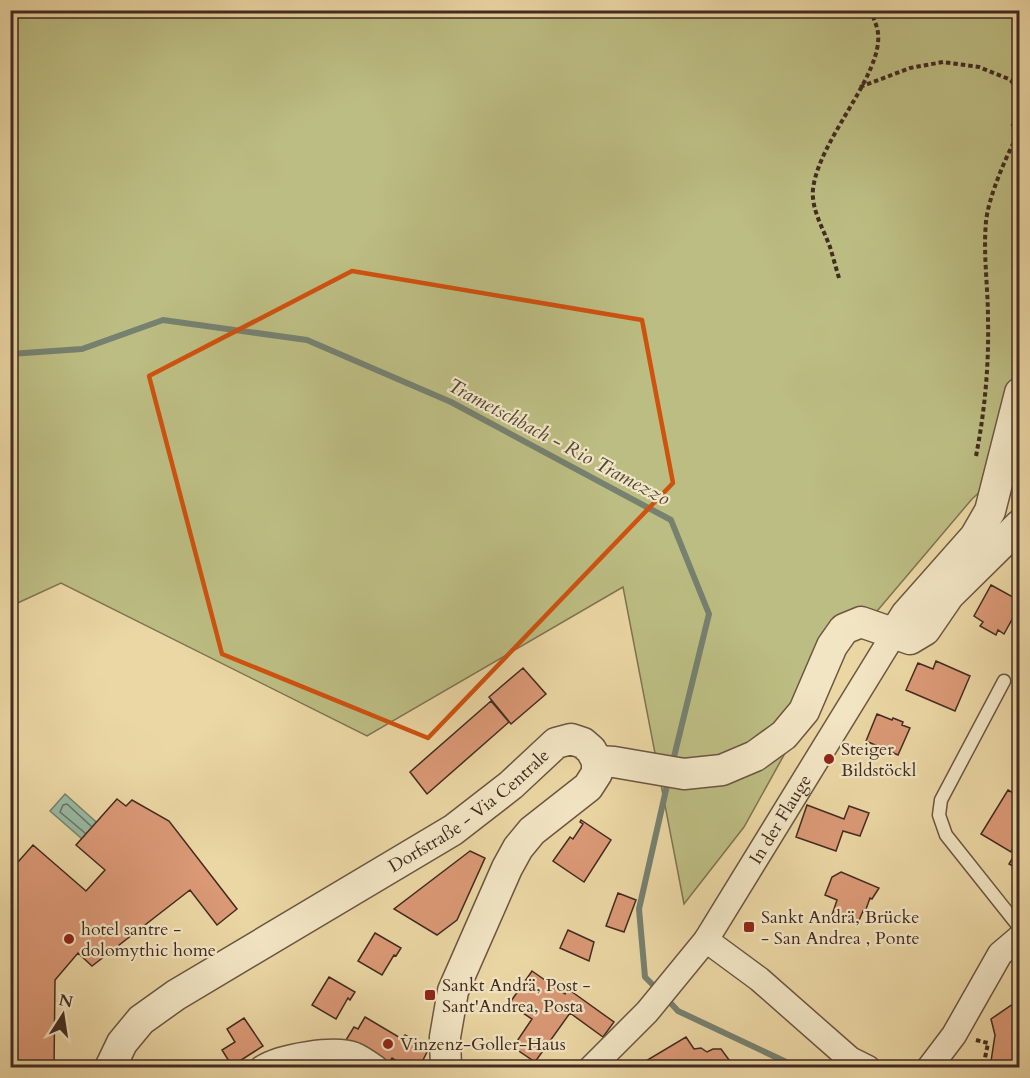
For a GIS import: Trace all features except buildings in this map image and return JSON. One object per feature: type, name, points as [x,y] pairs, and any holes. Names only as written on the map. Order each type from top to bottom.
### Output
[{"type":"street","points":[[894,634],[906,615],[975,537],[990,511],[1020,393]]},
{"type":"street","points":[[446,1068],[446,1037],[453,991],[507,868],[531,831],[588,787],[601,761],[684,774],[722,770],[756,756],[784,735],[804,711],[832,646],[844,629],[861,622],[910,639],[925,630],[949,595],[1020,525]]},
{"type":"street","name":"In der Flauge","points":[[706,940],[894,634]]},
{"type":"street","name":"Dorfstraße - Via Centrale","points":[[110,1068],[122,1043],[141,1020],[176,995],[453,830],[511,785],[556,743],[571,739],[583,743],[601,761]]},
{"type":"street","points":[[929,1068],[954,1035],[1000,954],[1020,937]]},
{"type":"street","points":[[591,1068],[647,1012],[706,940],[759,979],[850,1059],[868,1068]]},
{"type":"street","points":[[262,1068],[269,1063],[316,1052],[354,1054],[376,1068]]},
{"type":"lane","points":[[1004,681],[941,800],[939,815],[946,835],[1020,928]]},
{"type":"path","points":[[838,278],[830,248],[814,208],[813,192],[816,173],[826,148],[871,67],[877,50],[878,33],[871,10]]},
{"type":"path","points":[[860,87],[910,68],[943,62],[979,67],[1011,80],[1020,97]]},
{"type":"path","points":[[975,462],[988,374],[986,219],[994,189],[1019,133],[1012,123],[1020,112]]},
{"type":"path","points":[[983,1068],[988,1043]]},
{"type":"highlighted area","points":[[352,271],[642,320],[673,483],[428,738],[222,654],[149,376]]},
{"type":"green space","points":[[11,11],[1019,11],[1019,456],[972,499],[839,656],[744,827],[684,904],[623,587],[367,736],[61,583],[11,606]]},
{"type":"water","points":[[65,794],[103,828],[89,845],[50,811]]},
{"type":"waterway","name":"Trametschbach - Rio Tramezzo","points":[[10,354],[82,349],[163,320],[307,340],[451,402],[671,520],[709,614],[672,765]]},
{"type":"waterway","name":"Trametschbach - Rio Tramezzo","points":[[658,990],[645,977],[639,909],[668,781]]},
{"type":"waterway","name":"Trametschbach - Rio Tramezzo","points":[[665,997],[678,1011],[799,1068]]},
{"type":"place","name":"Steiger Bildstöckl","points":[[829,759]]},
{"type":"place","name":"Sankt Andrä, Brücke - San Andrea , Ponte","points":[[749,927]]},
{"type":"place","name":"hotel santre - dolomythic home","points":[[69,939]]},
{"type":"place","name":"Sankt Andrä, Post - Sant'Andrea, Posta","points":[[430,995]]},
{"type":"place","name":"Vinzenz-Goller-Haus","points":[[388,1044]]}]
